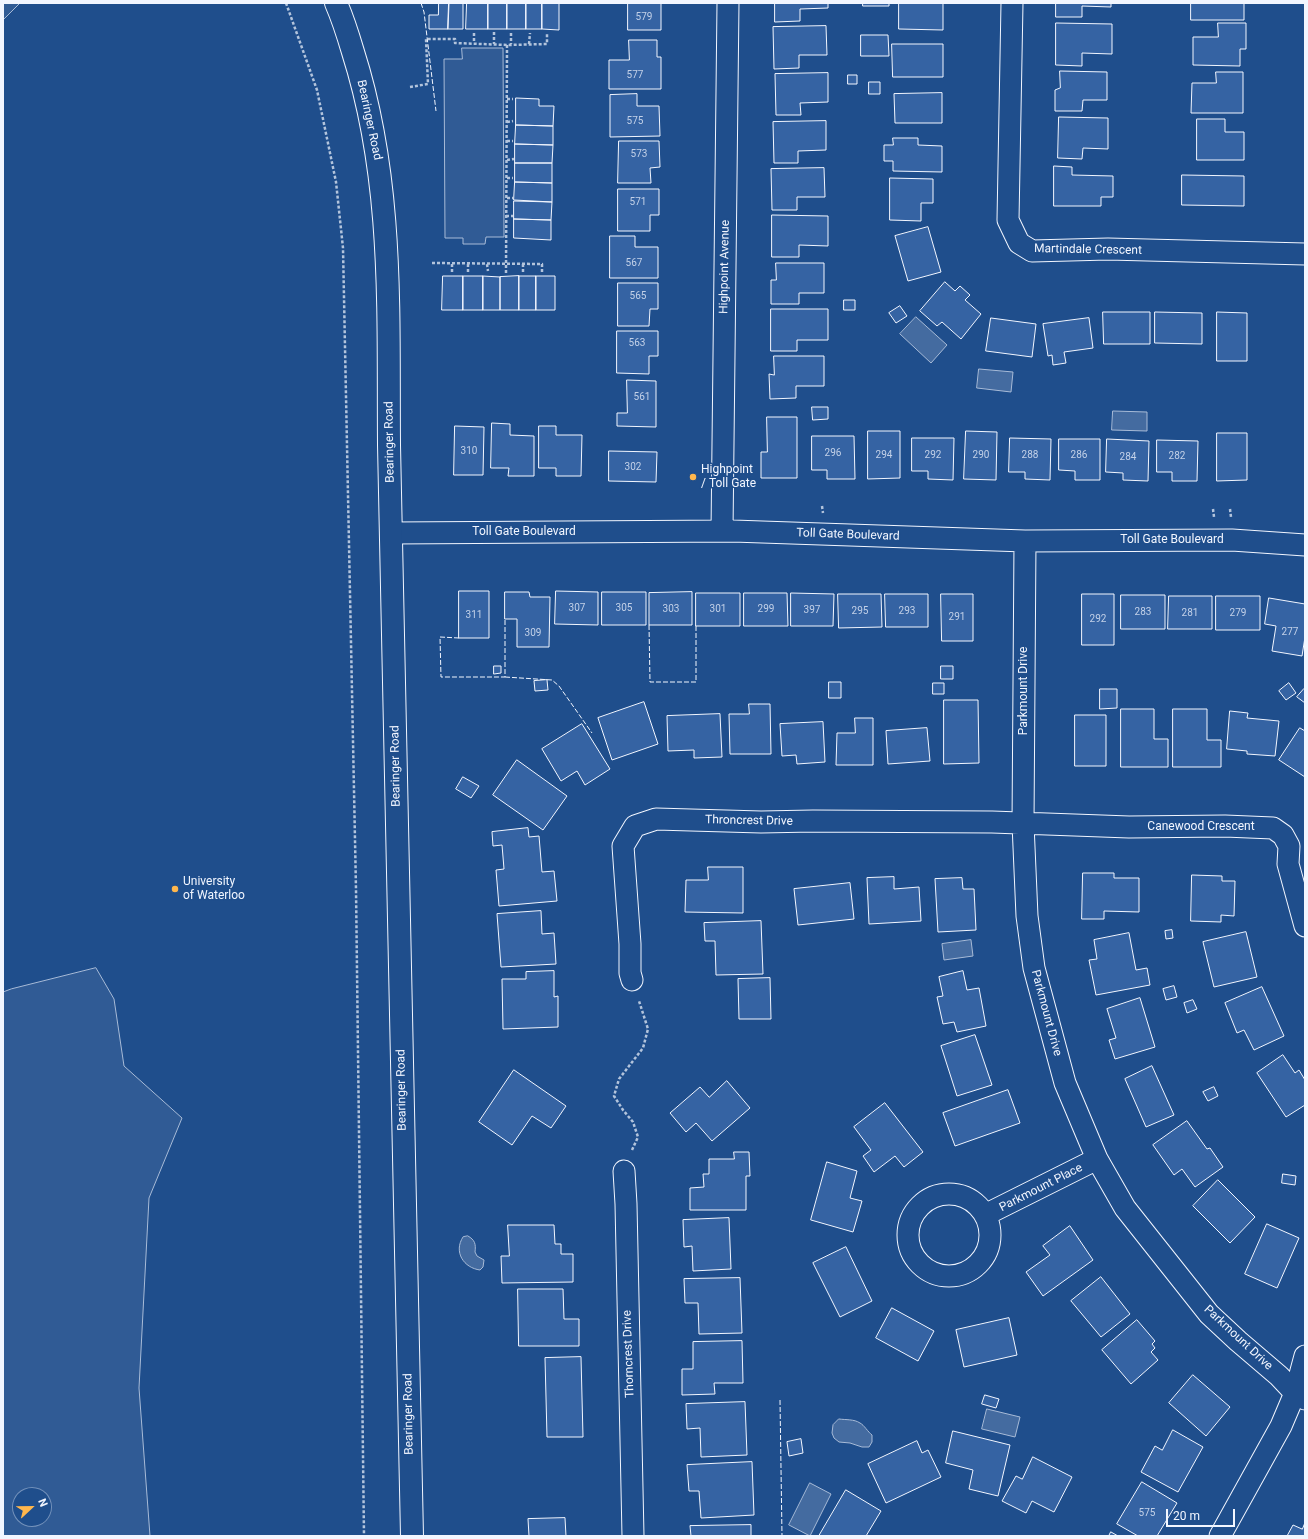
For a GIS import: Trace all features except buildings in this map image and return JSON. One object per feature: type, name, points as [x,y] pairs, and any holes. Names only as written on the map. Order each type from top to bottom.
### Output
[{"type":"street","name":"Bearinger Road","points":[[336,3],[360,74],[373,125],[382,182],[388,269],[391,533],[412,1536]]},
{"type":"street","name":"Highpoint Avenue","points":[[722,531],[728,3]]},
{"type":"street","name":"Martindale Crescent","points":[[1012,3],[1008,220],[1019,243],[1032,251],[1108,249],[1305,254]]},
{"type":"street","name":"Toll Gate Boulevard","points":[[391,533],[722,531],[1025,540],[1232,540],[1305,544]]},
{"type":"street","name":"Parkmount Drive","points":[[1025,540],[1023,824],[1027,916],[1034,968],[1065,1083],[1096,1159],[1125,1208],[1210,1314],[1300,1396]]},
{"type":"street","name":"Throncrest Drive","points":[[632,980],[630,973],[630,949],[623,846],[635,826],[656,819],[761,822],[813,820],[1023,824]]},
{"type":"street","name":"Canewood Crescent","points":[[1023,824],[1129,827],[1226,826],[1273,828],[1283,835],[1289,846],[1288,864],[1305,926]]},
{"type":"street","name":"Parkmount Place","points":[[985,1215],[1096,1159]]},
{"type":"street","name":"Thorncrest Drive","points":[[624,1171],[633,1536]]},
{"type":"street","points":[[1220,1536],[1280,1426],[1300,1396],[1305,1356]]},
{"type":"path","points":[[286,3],[317,90],[336,182],[343,248],[356,889],[364,1536]]},
{"type":"path","points":[[494,32],[494,44]]},
{"type":"path","points":[[474,33],[474,43]]},
{"type":"path","points":[[511,33],[511,44]]},
{"type":"path","points":[[529,44],[530,33]]},
{"type":"path","points":[[410,87],[428,84],[426,39],[455,39],[455,42],[507,45],[547,44],[547,33]]},
{"type":"path","points":[[506,273],[507,45]]},
{"type":"path","points":[[507,99],[513,99]]},
{"type":"path","points":[[507,122],[513,121]]},
{"type":"path","points":[[507,141],[513,141]]},
{"type":"path","points":[[507,160],[514,160]]},
{"type":"path","points":[[507,178],[513,178]]},
{"type":"path","points":[[507,198],[513,198]]},
{"type":"path","points":[[506,216],[513,216]]},
{"type":"path","points":[[506,235],[512,236]]},
{"type":"path","points":[[432,264],[542,264],[542,272]]},
{"type":"path","points":[[452,264],[452,272]]},
{"type":"path","points":[[468,264],[468,272]]},
{"type":"path","points":[[487,264],[488,271]]},
{"type":"path","points":[[522,264],[523,272]]},
{"type":"path","points":[[822,506],[823,513]]},
{"type":"path","points":[[1213,509],[1214,517]]},
{"type":"path","points":[[1230,509],[1231,517]]},
{"type":"path","points":[[624,1171],[638,1137],[633,1122],[614,1096],[618,1079],[643,1048],[648,1029],[632,980]]},
{"type":"shaded area","points":[[3,3],[20,3],[3,20]]},
{"type":"shaded area","points":[[462,48],[503,48],[504,237],[486,237],[485,244],[463,244],[463,238],[445,238],[444,59],[462,59]]},
{"type":"shaded area","points":[[916,317],[947,345],[931,363],[900,334]]},
{"type":"shaded area","points":[[979,369],[1013,372],[1011,392],[977,388]]},
{"type":"shaded area","points":[[1113,411],[1147,412],[1147,431],[1112,430]]},
{"type":"shaded area","points":[[971,940],[973,956],[944,960],[942,944]]},
{"type":"shaded area","points":[[96,968],[114,999],[124,1066],[182,1118],[149,1198],[139,1388],[150,1536],[3,1536],[3,992]]},
{"type":"shaded area","points":[[468,1236],[474,1242],[477,1256],[484,1260],[483,1267],[480,1270],[474,1269],[465,1263],[460,1254],[460,1243],[463,1237]]},
{"type":"shaded area","points":[[987,1409],[1020,1417],[1015,1437],[982,1429]]},
{"type":"shaded area","points":[[839,1419],[855,1421],[863,1425],[872,1435],[872,1442],[869,1447],[839,1442],[834,1438],[832,1433],[833,1425]]},
{"type":"shaded area","points":[[810,1483],[831,1494],[810,1536],[789,1525]]},
{"type":"fence","points":[[421,3],[424,12],[436,111]]},
{"type":"fence","points":[[459,638],[440,637],[441,677],[505,677],[505,619]]},
{"type":"fence","points":[[649,625],[650,682],[696,682],[696,626]]},
{"type":"fence","points":[[505,677],[552,680],[559,686],[592,733]]},
{"type":"fence","points":[[780,1400],[782,1536]]},
{"type":"place","name":"Highpoint / Toll Gate","points":[[693,477]]},
{"type":"place","name":"University of Waterloo","points":[[175,889]]}]
